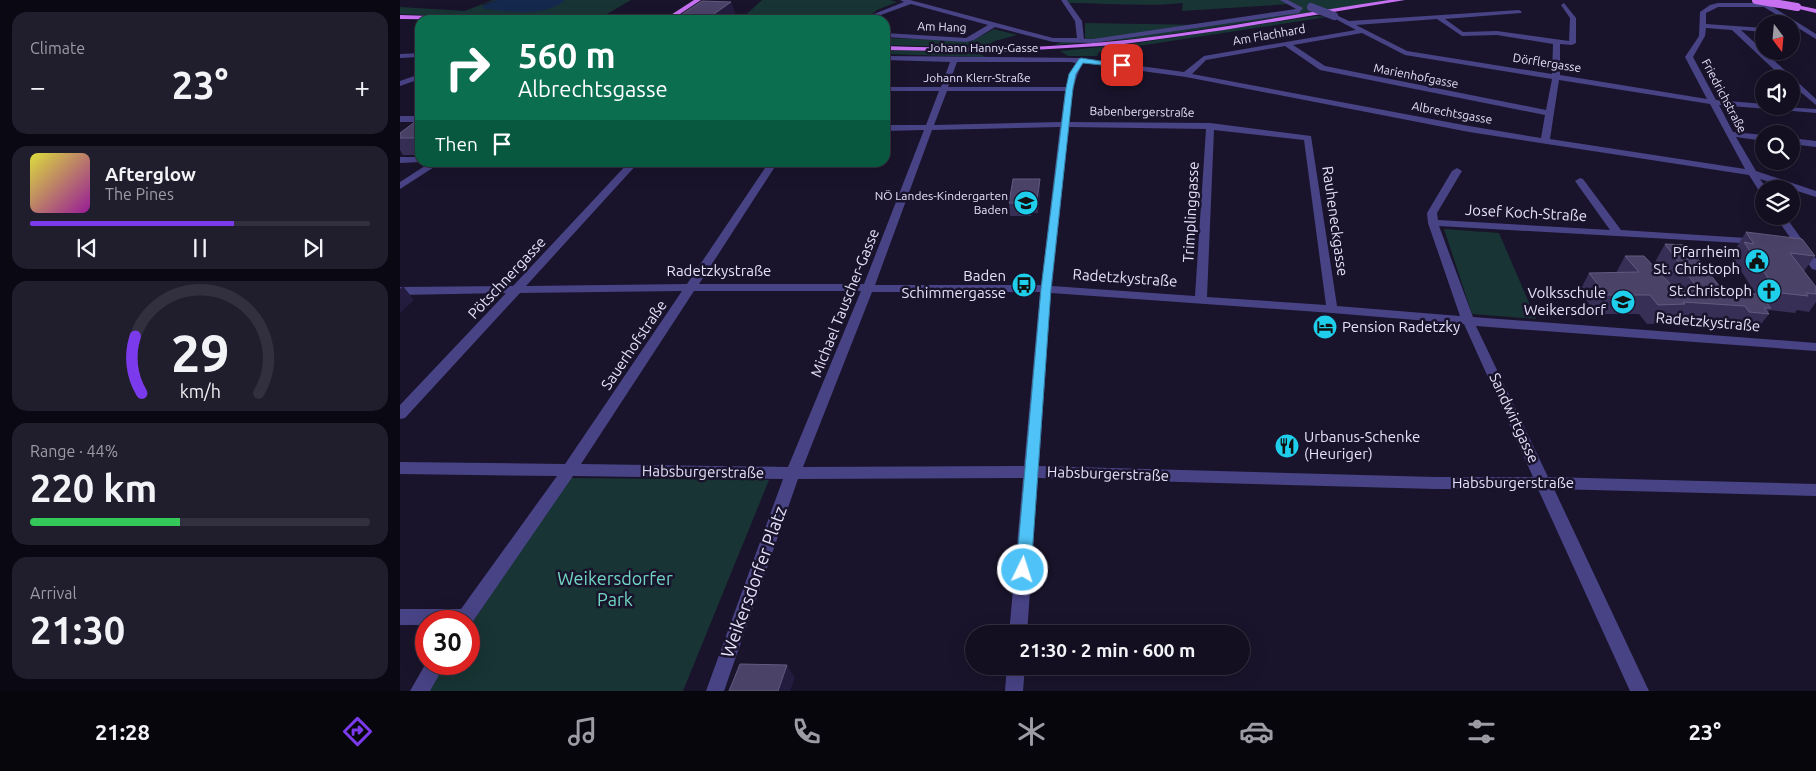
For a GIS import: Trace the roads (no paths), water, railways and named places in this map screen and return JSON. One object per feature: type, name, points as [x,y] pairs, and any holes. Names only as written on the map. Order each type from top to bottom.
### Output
[{"type":"main road","points":[[674,15],[698,0]]},
{"type":"main road","points":[[890,48],[994,50],[1094,45],[1157,38],[1402,0]]},
{"type":"main road","points":[[1757,0],[1816,11]]},
{"type":"main road","points":[[670,15],[686,8]]},
{"type":"main road","points":[[400,17],[415,17]]},
{"type":"main road","points":[[400,21],[415,21]]},
{"type":"street","points":[[1064,0],[1066,5],[1079,19],[1082,28],[1080,41]]},
{"type":"street","points":[[906,1],[1054,40],[1080,41],[1134,37],[1300,11],[1300,8],[1294,4],[1283,0]]},
{"type":"street","name":"Dörflergasse","points":[[1294,0],[1350,23],[1405,53],[1713,102],[1755,105]]},
{"type":"street","points":[[1757,0],[1816,37]]},
{"type":"street","name":"Am Hang","points":[[876,15],[906,1]]},
{"type":"street","points":[[1439,18],[1462,34],[1497,33],[1572,43],[1573,18],[1564,5]]},
{"type":"street","name":"Friedrichstraße","points":[[1756,180],[1699,80],[1689,57],[1702,36],[1704,26],[1703,12],[1712,6],[1766,5]]},
{"type":"street","points":[[1350,23],[1519,12]]},
{"type":"street","name":"Am Hang","points":[[890,35],[966,40],[972,39],[994,24]]},
{"type":"street","points":[[1704,26],[1755,29]]},
{"type":"street","points":[[1734,28],[1779,70]]},
{"type":"street","name":"Am Flachhard","points":[[1186,75],[1204,58],[1363,31]]},
{"type":"street","points":[[1800,33],[1808,33]]},
{"type":"street","points":[[1545,141],[1556,77],[1557,42]]},
{"type":"street","name":"Marienhofgasse","points":[[1286,44],[1323,68],[1549,113]]},
{"type":"street","points":[[400,56],[415,56]]},
{"type":"street","name":"Johann Hanny-Gasse","points":[[890,58],[1081,60]]},
{"type":"street","name":"Michael Tauscher-Gasse","points":[[793,473],[868,288],[955,59]]},
{"type":"street","points":[[1019,625],[1046,289],[1069,88],[1073,74],[1081,60]]},
{"type":"street","name":"Albrechtsgasse","points":[[1081,60],[1186,75],[1470,129],[1751,173],[1816,194]]},
{"type":"street","points":[[400,85],[415,78]]},
{"type":"street","points":[[400,85],[415,85]]},
{"type":"street","name":"Johann Klerr-Straße","points":[[890,89],[1069,88]]},
{"type":"street","points":[[1800,89],[1816,103]]},
{"type":"street","name":"Dörflergasse","points":[[1800,109],[1816,110]]},
{"type":"street","points":[[400,119],[415,119]]},
{"type":"street","name":"Babenbergerstraße","points":[[890,128],[1065,124],[1210,126],[1308,138]]},
{"type":"street","name":"Trimplinggasse","points":[[1201,299],[1210,126]]},
{"type":"street","points":[[1730,134],[1755,137]]},
{"type":"street","name":"Rauheneckgasse","points":[[1308,138],[1332,309]]},
{"type":"street","points":[[1800,142],[1816,144]]},
{"type":"street","points":[[400,160],[415,160]]},
{"type":"street","points":[[400,186],[430,167]]},
{"type":"street","name":"Pötschnergasse","points":[[400,414],[631,167]]},
{"type":"street","name":"Sauerhofstraße","points":[[569,470],[771,167]]},
{"type":"street","points":[[1433,223],[1432,213],[1457,171]]},
{"type":"street","name":"Josef Koch-Straße","points":[[1580,181],[1618,234]]},
{"type":"street","name":"Josef Koch-Straße","points":[[1433,223],[1770,241]]},
{"type":"street","name":"Sandwirtgasse","points":[[1433,223],[1468,321],[1640,691]]},
{"type":"street","points":[[1785,225],[1794,242],[1816,267]]},
{"type":"street","name":"Radetzkystraße","points":[[400,291],[692,287],[1046,289],[1201,299],[1816,347]]},
{"type":"street","name":"Habsburgerstraße","points":[[400,468],[793,473],[1031,472],[1435,483],[1544,483],[1816,490]]},
{"type":"street","points":[[471,610],[569,470]]},
{"type":"street","name":"Weikersdorfer Platz","points":[[715,691],[793,473]]},
{"type":"street","points":[[400,617],[415,617]]},
{"type":"street","points":[[419,691],[429,675]]},
{"type":"street","points":[[1014,691],[1015,675]]},
{"type":"water","points":[[497,0],[564,1],[546,10],[536,12],[484,9],[482,6]]},
{"type":"place","name":"NÖ Landes-Kindergarten Baden","points":[[1026,203]]},
{"type":"place","name":"Pfarrheim St. Christoph","points":[[1757,261]]},
{"type":"place","name":"Baden Schimmergasse","points":[[1024,285]]},
{"type":"place","name":"St.Christoph","points":[[1769,291]]},
{"type":"place","name":"Volksschule Weikersdorf","points":[[1623,302]]},
{"type":"place","name":"Pension Radetzky","points":[[1325,327]]},
{"type":"place","name":"Urbanus-Schenke (Heuriger)","points":[[1287,446]]},
{"type":"park label","name":"Weikersdorfer Park","points":[[615,589]]}]
